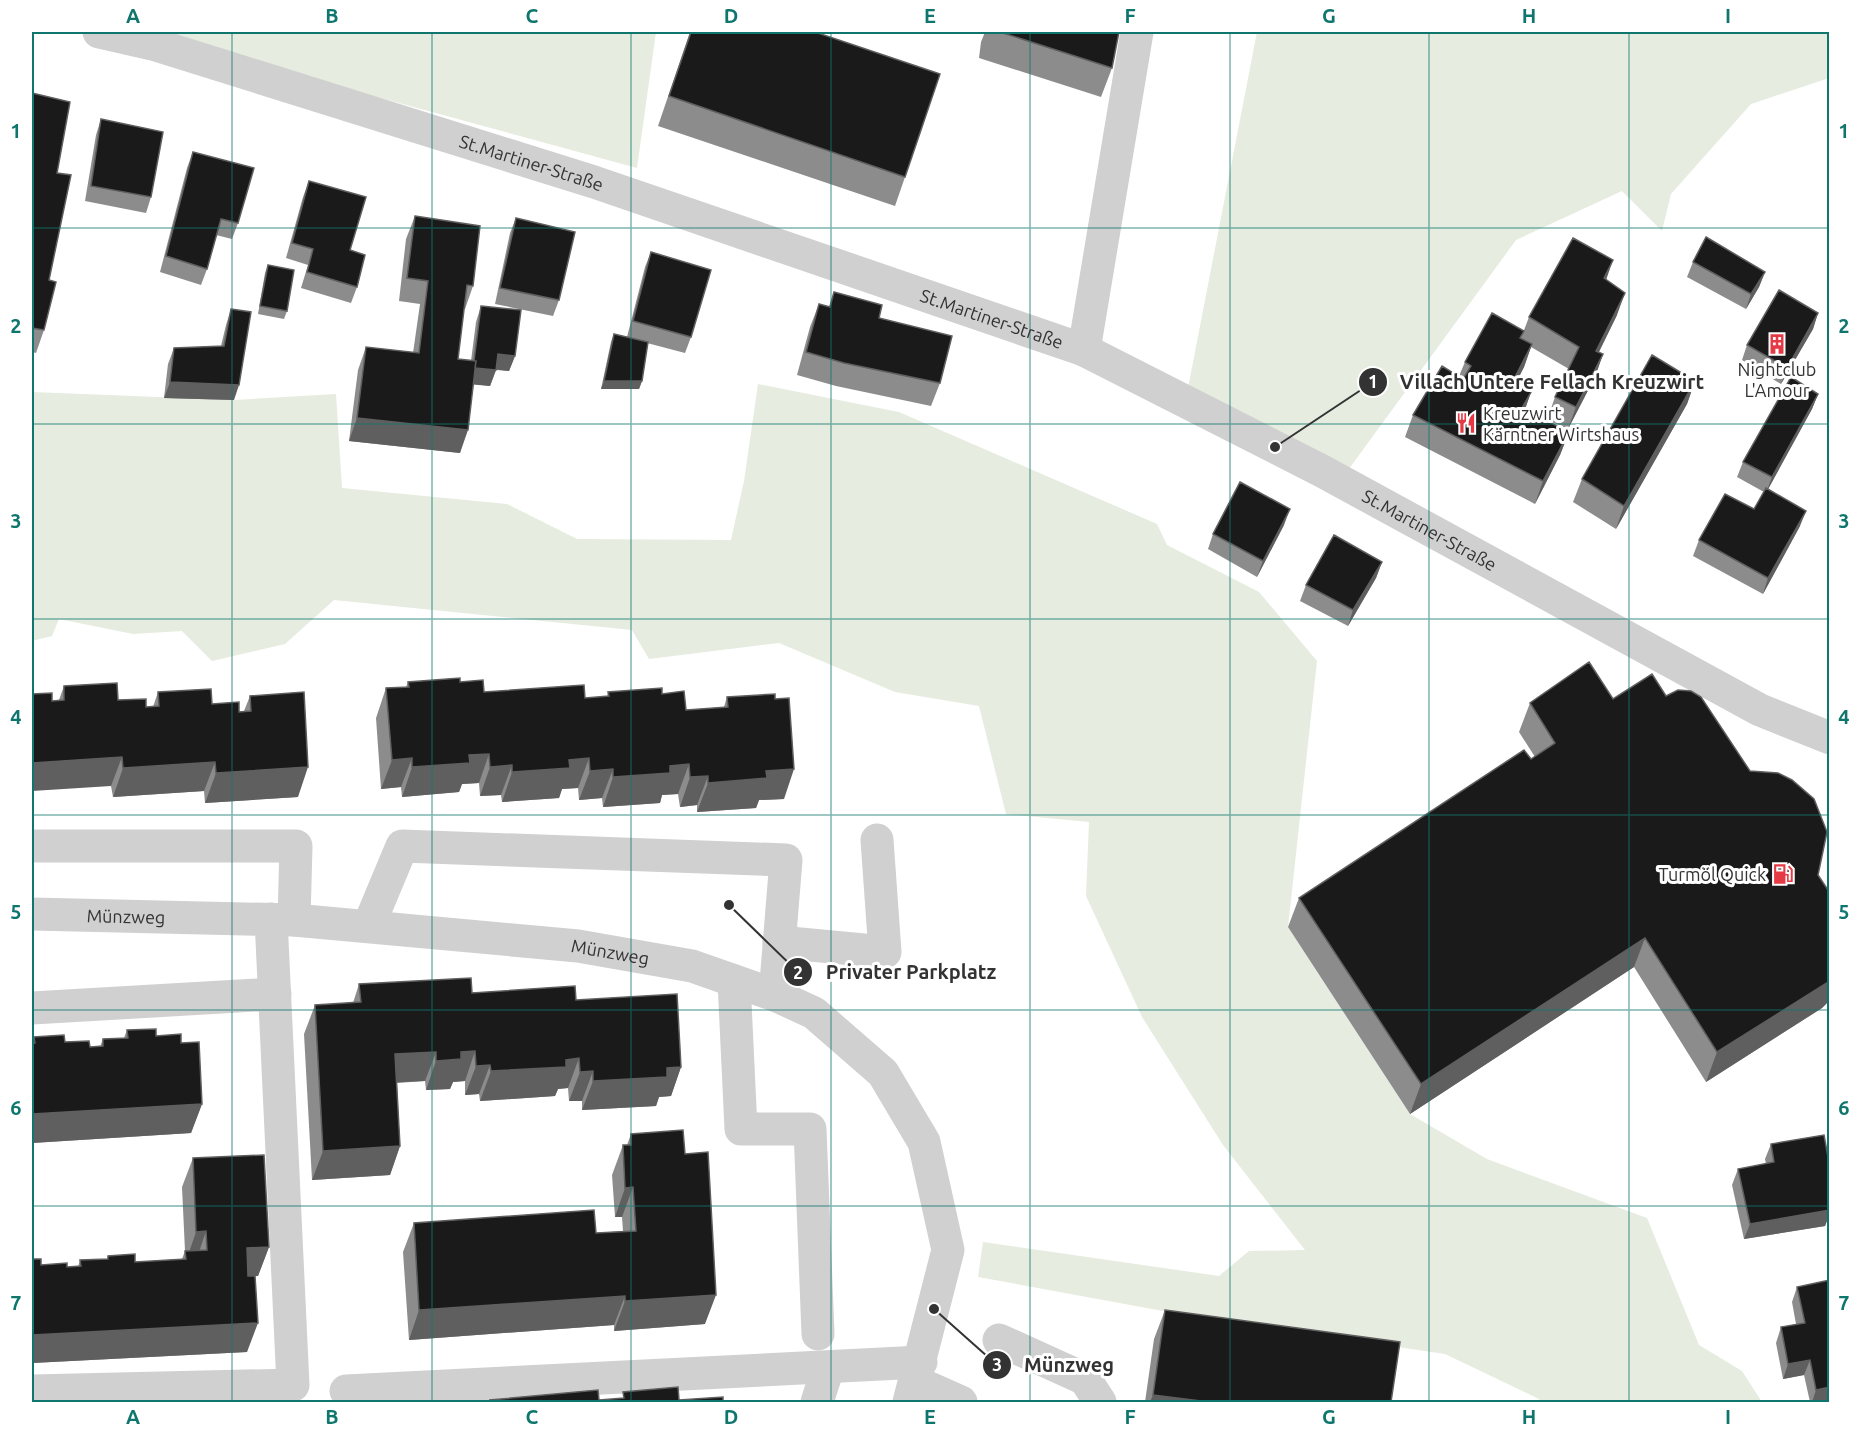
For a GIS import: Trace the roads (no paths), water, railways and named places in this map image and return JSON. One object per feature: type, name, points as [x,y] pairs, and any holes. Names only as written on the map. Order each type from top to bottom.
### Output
[{"type":"street","name":"St.Martiner-Straße","points":[[99,32],[156,45],[594,182],[1084,350],[1322,471],[1760,710],[1830,738]]},
{"type":"street","points":[[1084,350],[1137,32]]},
{"type":"street","points":[[779,942],[885,952],[877,840]]},
{"type":"street","points":[[32,846],[296,846],[283,919],[275,994],[293,1385],[32,1391]]},
{"type":"street","points":[[369,926],[402,846],[786,861],[775,995]]},
{"type":"street","name":"Münzweg","points":[[32,914],[283,919],[578,946],[692,966],[775,995],[814,1013],[883,1073],[924,1142],[948,1250],[915,1382]]},
{"type":"street","points":[[734,981],[741,1129],[810,1129],[818,1334]]},
{"type":"street","points":[[32,1008],[275,994]]},
{"type":"street","points":[[999,1340],[1085,1379],[1100,1402]]},
{"type":"street","points":[[817,1402],[828,1368]]},
{"type":"street","points":[[346,1391],[828,1368],[915,1382],[961,1402]]},
{"type":"place","name":"Nightclub L'Amour","points":[[1777,344]]},
{"type":"place","name":"Kreuzwirt Kärntner Wirtshaus","points":[[1466,423]]},
{"type":"place","name":"Villach Untere Fellach Kreuzwirt","points":[[1275,447]]},
{"type":"place","name":"Turmöl Quick","points":[[1783,874]]},
{"type":"place","name":"Privater Parkplatz","points":[[729,905]]},
{"type":"place","name":"Münzweg","points":[[934,1309]]}]
